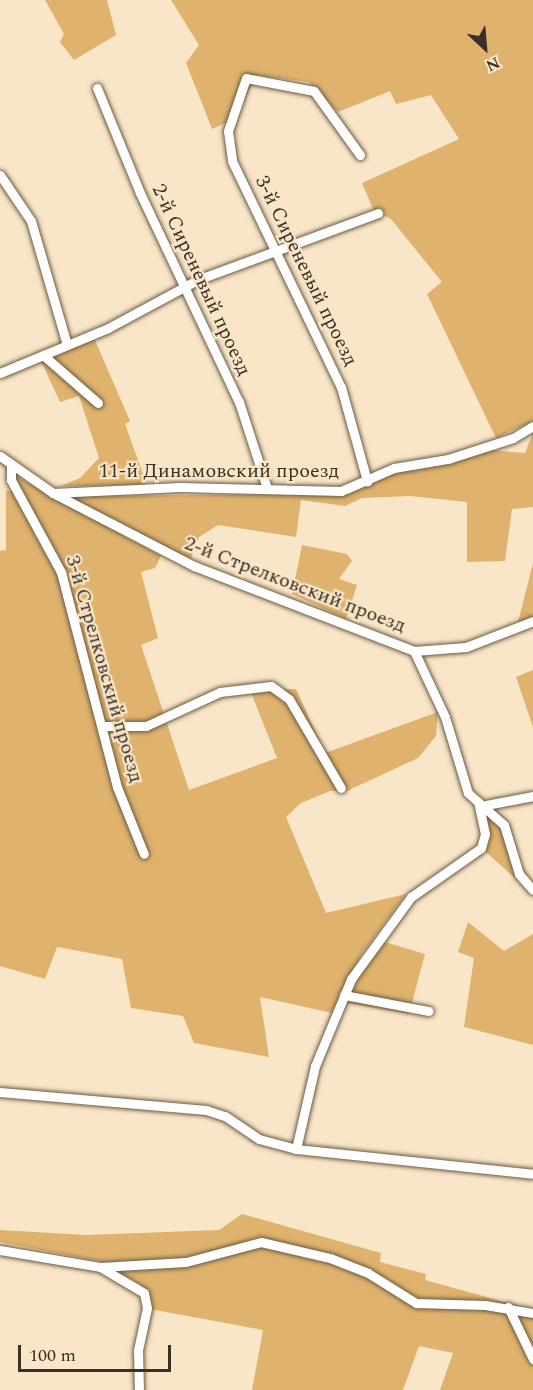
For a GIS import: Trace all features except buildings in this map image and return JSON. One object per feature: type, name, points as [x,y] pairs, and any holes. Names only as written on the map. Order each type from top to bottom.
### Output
[{"type":"street","name":"3-й Сиреневый проезд","points":[[360,155],[314,91],[246,78],[228,131],[232,161],[277,248],[342,387],[367,481]]},
{"type":"street","name":"2-й Сиреневый проезд","points":[[97,88],[184,287],[238,402],[267,488]]},
{"type":"street","points":[[0,175],[31,221],[67,345]]},
{"type":"street","points":[[0,373],[67,345],[184,287],[277,248],[378,213]]},
{"type":"street","points":[[43,355],[98,403]]},
{"type":"street","name":"11-й Динамовский проезд","points":[[53,493],[267,488],[341,491],[367,481],[513,438],[533,426]]},
{"type":"street","points":[[0,456],[11,466],[53,493]]},
{"type":"street","name":"3-й Стрелковский проезд","points":[[11,466],[11,480],[45,534],[61,572],[103,726],[117,787],[144,854]]},
{"type":"street","name":"2-й Стрелковский проезд","points":[[53,493],[194,566],[414,651],[466,646],[533,621]]},
{"type":"street","points":[[414,651],[446,717],[468,793],[482,803],[504,825],[519,874],[533,890]]},
{"type":"street","points":[[103,726],[146,726],[220,692],[271,686],[289,699],[341,788]]},
{"type":"street","points":[[482,803],[533,796]]},
{"type":"street","points":[[296,1149],[315,1066],[344,995],[399,909],[481,848],[485,834],[482,803]]},
{"type":"street","points":[[344,995],[429,1011]]},
{"type":"street","points":[[0,1092],[206,1110],[225,1116],[249,1135],[296,1149],[533,1174]]},
{"type":"street","points":[[0,1250],[100,1267],[186,1262],[261,1242],[330,1258],[422,1305],[508,1307],[533,1313]]},
{"type":"street","points":[[100,1267],[144,1293],[147,1308],[138,1350],[139,1390]]},
{"type":"street","points":[[508,1307],[533,1359]]},
{"type":"shaded area","points":[[45,0],[107,0],[116,35],[74,60],[60,42],[64,34]]},
{"type":"shaded area","points":[[171,0],[533,0],[533,421],[496,438],[427,294],[442,282],[391,219],[374,211],[362,183],[459,139],[431,95],[396,104],[390,91],[338,112],[309,82],[257,75],[234,119],[212,129],[186,63],[199,45]]},
{"type":"shaded area","points":[[94,338],[130,421],[125,424],[147,485],[61,486],[80,478],[99,458],[79,396],[60,402],[41,361]]},
{"type":"shaded area","points":[[533,432],[533,507],[512,509],[505,561],[467,562],[467,502],[410,496],[362,498],[345,506],[301,500],[296,537],[218,525],[199,537],[191,559],[66,496],[350,494],[393,473],[487,450],[525,453]]},
{"type":"shaded area","points":[[17,477],[161,556],[155,568],[141,572],[158,638],[141,645],[189,790],[277,758],[250,690],[296,689],[325,753],[438,712],[436,736],[418,758],[347,791],[330,791],[301,803],[286,817],[326,913],[406,894],[361,955],[332,1013],[260,997],[269,1057],[194,1043],[183,1016],[131,1008],[122,959],[57,947],[45,979],[0,966],[0,551],[6,550],[6,491],[13,491]]},
{"type":"shaded area","points":[[302,545],[347,554],[352,561],[339,579],[357,585],[346,619],[292,594]]},
{"type":"shaded area","points":[[533,563],[533,626],[522,630],[518,622]]},
{"type":"shaded area","points":[[533,670],[533,727],[516,677]]},
{"type":"shaded area","points":[[487,810],[499,821],[517,880],[485,851]]},
{"type":"shaded area","points":[[468,922],[504,951],[533,934],[533,1045],[464,1027],[474,958],[458,952]]},
{"type":"shaded area","points":[[378,940],[425,954],[409,1014],[346,1003]]},
{"type":"shaded area","points":[[242,1214],[381,1253],[380,1262],[426,1274],[425,1280],[533,1310],[533,1390],[440,1390],[453,1353],[419,1346],[403,1390],[252,1390],[263,1330],[150,1309],[150,1296],[140,1284],[99,1261],[0,1242],[0,1230],[87,1235],[219,1230]]}]
